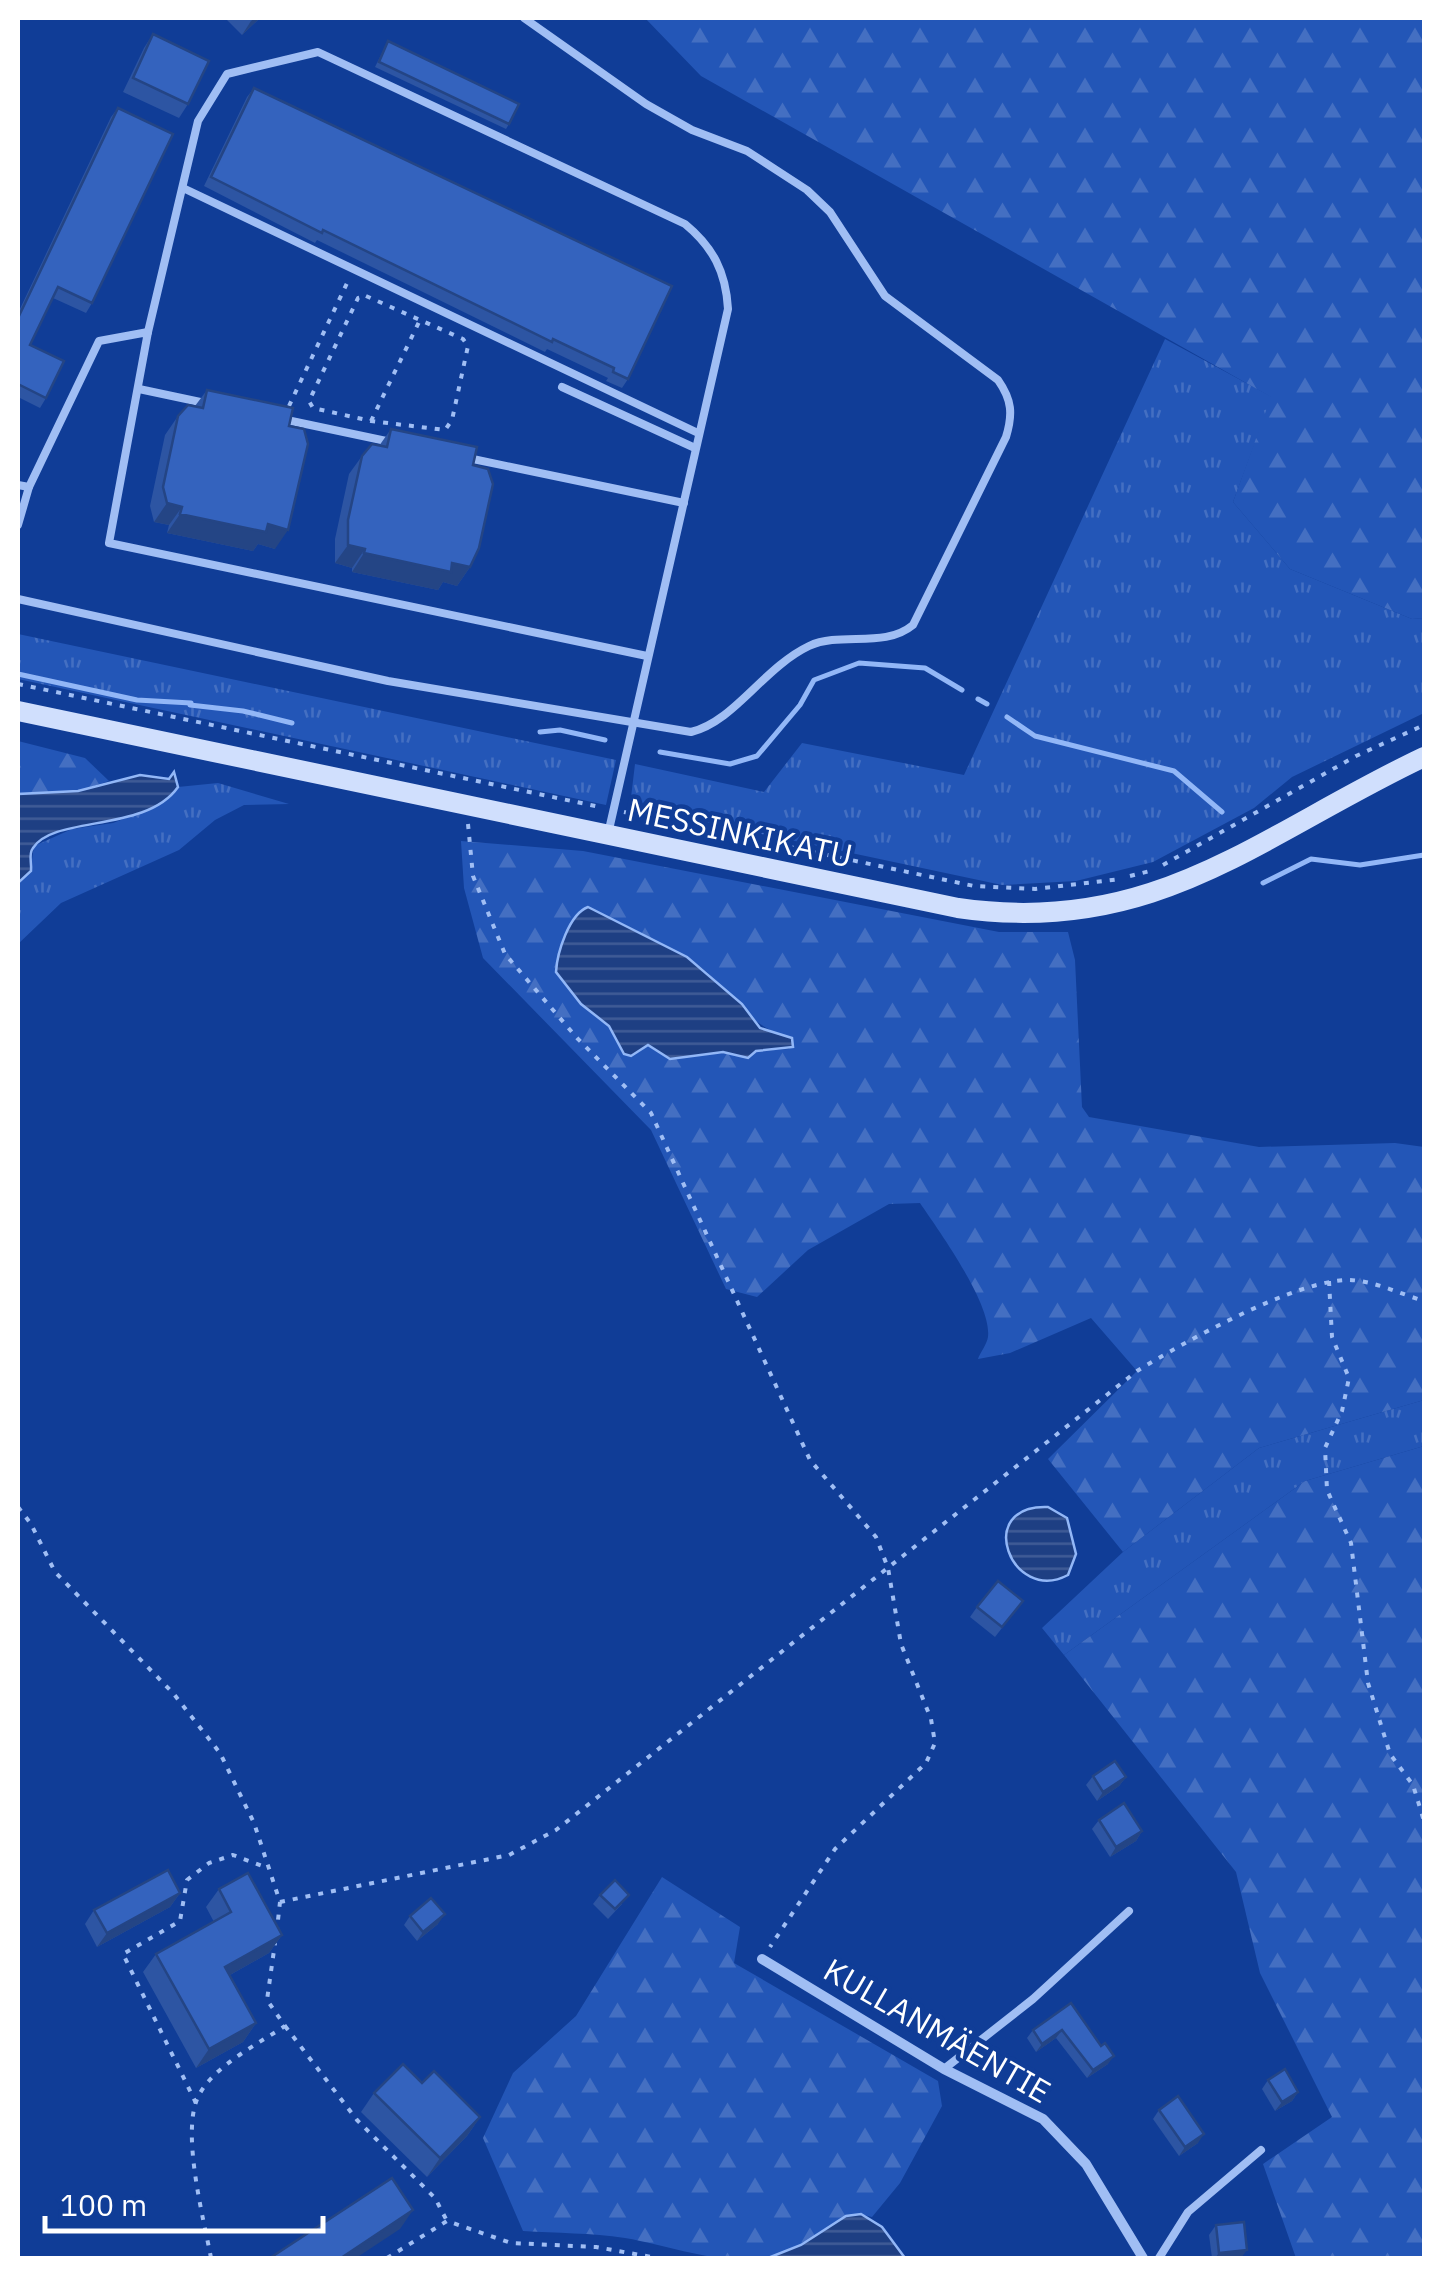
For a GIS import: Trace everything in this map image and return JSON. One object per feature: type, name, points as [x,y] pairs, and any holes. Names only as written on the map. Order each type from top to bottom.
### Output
[{"type":"street","name":"MESSINKIKATU","points":[[18,711],[958,908],[1053,916],[1122,904],[1188,882],[1424,757]]},
{"type":"street","name":"KULLANMÄENTIE","points":[[762,1959],[944,2069],[1043,2119],[1086,2164],[1142,2258]]},
{"type":"lane","points":[[18,599],[388,681],[679,732],[700,730],[729,712],[770,670],[814,644],[888,637],[913,625],[996,461],[1010,424],[1010,400],[998,380],[885,296],[830,212],[808,190],[746,151],[692,130],[646,104],[524,18]]},
{"type":"lane","points":[[607,836],[728,309],[726,279],[705,240],[685,224],[318,52],[227,74],[198,121],[148,332],[109,542],[647,656]]},
{"type":"lane","points":[[182,188],[698,433]]},
{"type":"lane","points":[[18,525],[29,488],[99,341],[148,332]]},
{"type":"lane","points":[[562,387],[695,448]]},
{"type":"lane","points":[[139,389],[211,404]]},
{"type":"lane","points":[[265,416],[398,443]]},
{"type":"lane","points":[[455,455],[684,503]]},
{"type":"lane","points":[[18,485],[29,488]]},
{"type":"lane","points":[[944,2069],[1033,1999],[1129,1911]]},
{"type":"lane","points":[[1158,2258],[1188,2212],[1261,2150]]},
{"type":"path","points":[[283,419],[352,272]]},
{"type":"path","points":[[366,296],[464,339],[468,346],[452,420],[446,430],[435,432],[371,421],[313,408],[310,394],[358,298],[366,296]]},
{"type":"path","points":[[371,421],[420,320]]},
{"type":"path","points":[[18,684],[974,886],[1071,887],[1125,878],[1165,864],[1356,756],[1424,725]]},
{"type":"path","points":[[466,806],[473,876],[506,954],[576,1038],[650,1114],[810,1460],[876,1537],[888,1568],[901,1644],[931,1719],[935,1743],[926,1763],[835,1849],[762,1959]]},
{"type":"path","points":[[280,1902],[509,1855],[556,1830],[1137,1371],[1202,1332],[1329,1281],[1355,1280],[1424,1302]]},
{"type":"path","points":[[1329,1281],[1332,1337],[1349,1378],[1342,1411],[1325,1448],[1327,1490],[1352,1543],[1368,1683],[1390,1754],[1413,1785],[1424,1821]]},
{"type":"path","points":[[18,1507],[32,1524],[55,1572],[173,1693],[220,1752],[254,1824],[280,1902],[267,2000],[358,2120],[435,2198],[446,2220],[511,2243],[596,2247],[658,2258]]},
{"type":"path","points":[[197,2105],[122,1954],[180,1921],[187,1880],[209,1863],[233,1854],[268,1868]]},
{"type":"path","points":[[211,2258],[192,2156],[198,2096],[235,2060],[285,2026]]},
{"type":"path","points":[[386,2258],[446,2220]]},
{"type":"green space","points":[[645,18],[1424,18],[1424,618],[1412,619],[1290,569],[1233,502],[1271,397],[701,76]]},
{"type":"green space","points":[[1165,339],[1272,397],[1233,502],[1290,569],[1412,619],[1424,618],[1424,713],[1292,777],[1254,808],[1153,862],[1076,881],[1002,885],[630,806],[635,764],[764,792],[802,743],[964,775]]},
{"type":"green space","points":[[18,634],[616,760],[606,805],[18,679]]},
{"type":"green space","points":[[18,741],[85,758],[109,781],[78,791],[18,794]]},
{"type":"green space","points":[[218,783],[289,804],[244,805],[215,820],[179,850],[61,903],[18,944],[18,883],[30,873],[34,846],[72,829],[113,823],[152,808],[178,787]]},
{"type":"green space","points":[[461,841],[583,851],[999,932],[1068,932],[1075,960],[1082,1107],[1089,1117],[1259,1147],[1395,1143],[1424,1147],[1424,1400],[1259,1448],[1123,1552],[1048,1459],[1137,1371],[1091,1318],[1010,1353],[978,1359],[988,1337],[982,1306],[963,1268],[920,1203],[889,1204],[808,1250],[757,1297],[726,1289],[651,1130],[483,958],[464,888]],"holes":[[[588,908],[694,962],[750,1016],[792,1038],[789,1049],[756,1051],[748,1058],[733,1054],[674,1056],[648,1045],[631,1056],[624,1054],[609,1026],[581,1004],[556,972],[574,918]]]},
{"type":"green space","points":[[1424,1400],[1424,1446],[1305,1481],[1064,1655],[1042,1628],[1123,1552],[1259,1448]]},
{"type":"green space","points":[[1424,1446],[1424,2258],[1296,2258],[1263,2164],[1332,2117],[1260,1973],[1236,1872],[1064,1655],[1305,1481]]},
{"type":"green space","points":[[662,1877],[740,1927],[734,1963],[938,2081],[942,2106],[900,2183],[872,2217],[860,2214],[848,2219],[788,2252],[744,2259],[612,2236],[523,2231],[483,2138],[513,2073],[576,2016]]},
{"type":"shaded area","points":[[174,772],[178,787],[145,811],[44,838],[32,850],[31,871],[18,883],[18,794],[78,791],[140,775],[169,779]]},
{"type":"shaded area","points":[[588,907],[687,957],[742,1004],[760,1028],[792,1038],[793,1047],[756,1051],[748,1058],[723,1052],[670,1059],[648,1045],[631,1056],[624,1054],[609,1026],[581,1004],[556,972],[570,926]]},
{"type":"shaded area","points":[[1048,1507],[1067,1518],[1076,1554],[1068,1575],[1048,1581],[1030,1577],[1017,1566],[1008,1551],[1006,1535],[1011,1521],[1025,1510]]},
{"type":"shaded area","points":[[861,2214],[882,2227],[905,2258],[768,2258],[801,2245],[846,2216]]},
{"type":"building","points":[[153,34],[209,61],[188,104],[133,78]]},
{"type":"building","points":[[388,41],[519,104],[509,124],[379,62]]},
{"type":"building","points":[[254,88],[672,286],[628,379],[613,372],[614,368],[553,339],[552,342],[323,230],[322,233],[211,177]]},
{"type":"building","points":[[118,108],[173,134],[92,303],[58,287],[30,345],[64,361],[46,398],[18,384],[18,318]]},
{"type":"building","points":[[207,390],[293,408],[289,426],[304,429],[308,444],[288,530],[268,524],[266,532],[180,514],[182,507],[167,503],[163,487],[178,416],[188,405],[203,408]]},
{"type":"building","points":[[391,429],[477,447],[473,465],[488,469],[493,484],[479,548],[470,567],[452,563],[451,572],[364,553],[365,549],[348,545],[348,520],[362,456],[372,444],[387,447]]},
{"type":"building","points":[[998,1581],[1023,1601],[1002,1627],[977,1607]]},
{"type":"building","points":[[1115,1761],[1126,1777],[1103,1792],[1093,1776]]},
{"type":"building","points":[[1124,1803],[1142,1831],[1116,1847],[1099,1820]]},
{"type":"building","points":[[168,1870],[180,1893],[107,1933],[94,1910]]},
{"type":"building","points":[[248,1873],[282,1935],[225,1967],[256,2023],[209,2049],[156,1954],[231,1912],[219,1889]]},
{"type":"building","points":[[615,1880],[629,1895],[615,1909],[600,1895]]},
{"type":"building","points":[[431,1898],[445,1914],[423,1932],[410,1916]]},
{"type":"building","points":[[1071,2003],[1101,2046],[1105,2043],[1114,2056],[1093,2070],[1062,2030],[1042,2044],[1033,2030]]},
{"type":"building","points":[[403,2064],[422,2083],[434,2071],[480,2117],[440,2158],[374,2093]]},
{"type":"building","points":[[1285,2069],[1298,2092],[1282,2102],[1268,2080]]},
{"type":"building","points":[[1178,2096],[1204,2134],[1185,2147],[1159,2110]]},
{"type":"building","points":[[392,2178],[413,2210],[341,2258],[270,2258]]},
{"type":"building","points":[[1244,2222],[1247,2250],[1219,2253],[1216,2225]]},
{"type":"waterway","points":[[660,752],[730,764],[757,756],[800,705],[814,680],[859,663],[925,668],[962,690]]},
{"type":"waterway","points":[[18,674],[137,700],[191,703]]},
{"type":"waterway","points":[[978,699],[987,704]]},
{"type":"waterway","points":[[190,705],[243,711],[292,723]]},
{"type":"waterway","points":[[1007,717],[1035,736],[1174,771],[1222,812]]},
{"type":"waterway","points":[[540,732],[560,730],[605,740]]},
{"type":"waterway","points":[[1263,883],[1311,859],[1360,865],[1424,855]]}]
